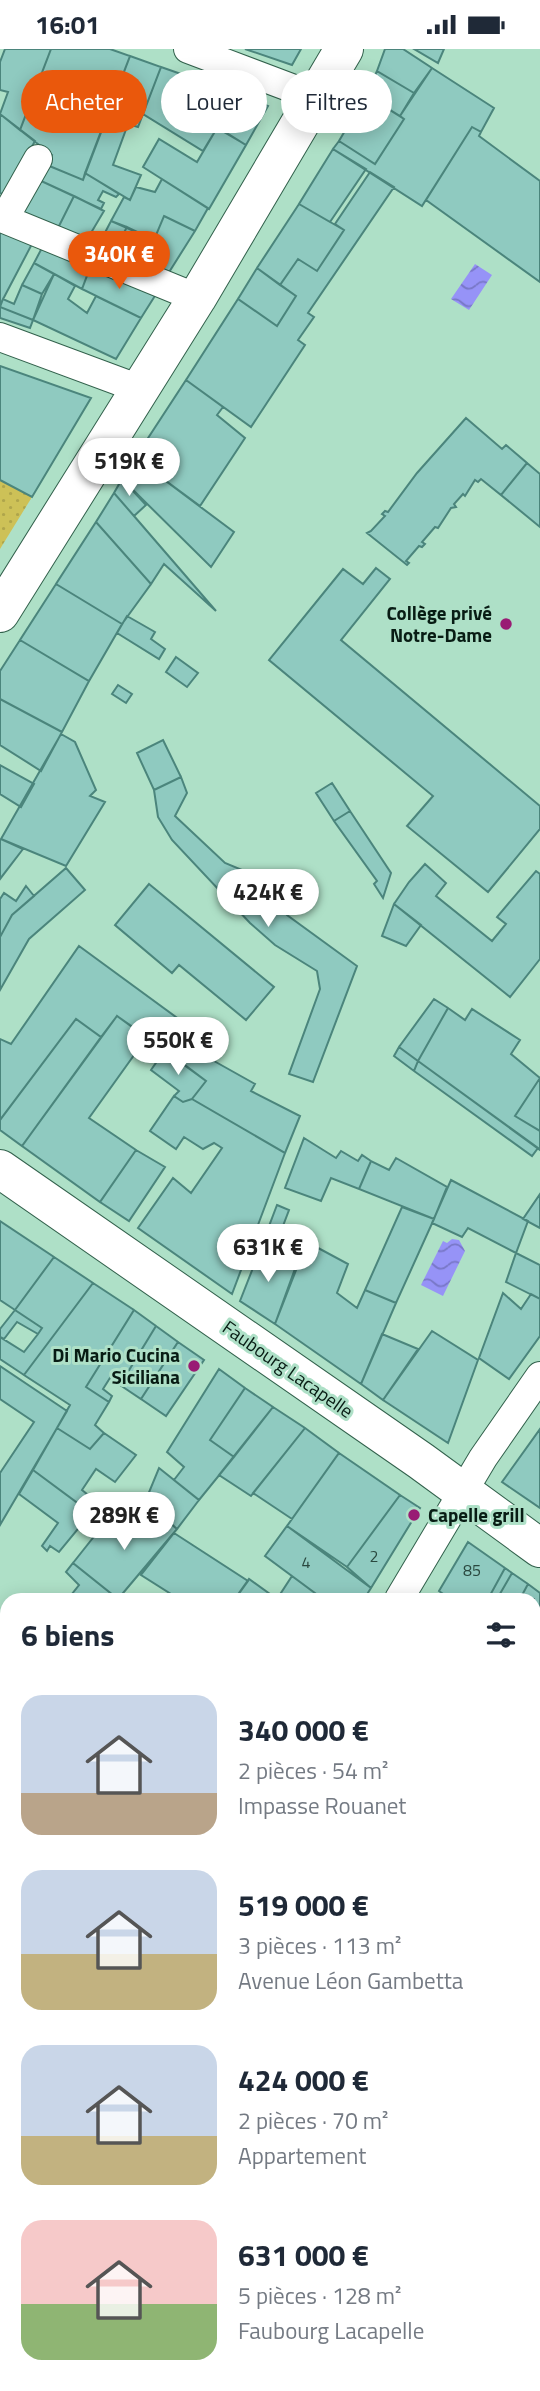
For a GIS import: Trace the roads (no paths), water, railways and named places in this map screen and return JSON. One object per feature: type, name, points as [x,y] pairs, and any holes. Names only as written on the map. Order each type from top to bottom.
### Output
[{"type":"main road","points":[[333,70],[344,49]]},
{"type":"main road","points":[[0,614],[297,133]]},
{"type":"main road","name":"Faubourg Lacapelle","points":[[0,1169],[540,1548]]},
{"type":"street","points":[[188,49],[281,84]]},
{"type":"street","points":[[38,159],[4,219],[197,298]]},
{"type":"street","points":[[0,337],[140,389]]},
{"type":"street","points":[[402,1593],[463,1492],[540,1376]]},
{"type":"water","points":[[475,264],[492,275],[469,310],[451,299]]},
{"type":"water","points":[[452,1239],[459,1240],[465,1251],[443,1296],[421,1285],[443,1241],[447,1243]]},
{"type":"place","name":"Collège privé Notre-Dame","points":[[506,624]]},
{"type":"place","name":"Di Mario Cucina Siciliana","points":[[194,1366]]},
{"type":"place","name":"Capelle grill","points":[[414,1515]]}]
